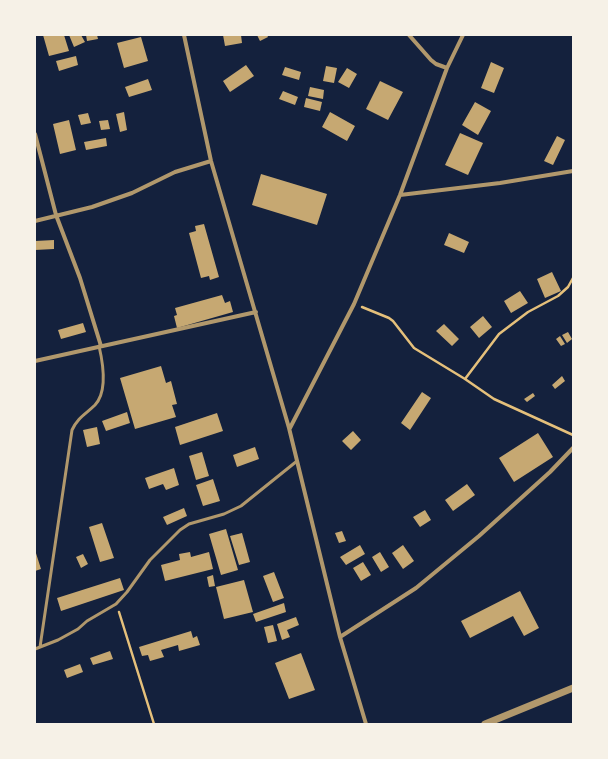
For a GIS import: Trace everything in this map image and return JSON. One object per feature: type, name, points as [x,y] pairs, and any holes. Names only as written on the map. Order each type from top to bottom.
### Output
[{"type":"street","points":[[184,35],[211,161],[290,428],[340,636],[366,724]]},
{"type":"street","points":[[409,35],[431,60],[436,64],[447,68]]},
{"type":"street","points":[[290,428],[354,304],[400,195],[447,68],[463,35]]},
{"type":"street","points":[[35,134],[56,215],[80,278],[100,346]]},
{"type":"street","points":[[35,221],[92,207],[132,193],[174,172],[211,161]]},
{"type":"street","points":[[400,195],[500,183],[573,171]]},
{"type":"street","points":[[35,361],[256,312]]},
{"type":"street","points":[[340,636],[416,588],[479,536],[550,472],[573,448]]},
{"type":"street","points":[[485,724],[573,688]]},
{"type":"lane","points":[[40,647],[72,430],[76,421],[96,404],[101,395],[103,377],[100,346]]},
{"type":"lane","points":[[35,649],[78,629],[116,604],[127,592],[150,560],[180,530],[189,524],[224,514],[241,506],[297,461]]},
{"type":"path","points":[[465,379],[499,334],[528,312],[558,296],[568,287],[573,278]]},
{"type":"path","points":[[354,304],[389,318],[414,348],[465,379],[494,399],[573,435]]},
{"type":"path","points":[[116,604],[154,724]]},
{"type":"building","points":[[43,35],[64,35],[69,51],[49,56]]},
{"type":"building","points":[[69,35],[81,35],[85,42],[74,47]]},
{"type":"building","points":[[86,35],[97,35],[98,39],[87,41]]},
{"type":"building","points":[[223,35],[241,35],[242,43],[225,46]]},
{"type":"building","points":[[257,35],[267,35],[268,37],[260,41]]},
{"type":"building","points":[[141,37],[148,61],[124,68],[117,43]]},
{"type":"building","points":[[76,56],[78,65],[59,71],[56,61]]},
{"type":"building","points":[[491,62],[504,68],[494,93],[481,88]]},
{"type":"building","points":[[246,65],[254,76],[230,92],[223,81]]},
{"type":"building","points":[[326,66],[337,68],[334,83],[323,81]]},
{"type":"building","points":[[285,67],[301,72],[299,80],[282,75]]},
{"type":"building","points":[[347,68],[357,74],[349,88],[338,82]]},
{"type":"building","points":[[148,79],[152,90],[129,97],[125,87]]},
{"type":"building","points":[[380,81],[403,92],[388,120],[366,109]]},
{"type":"building","points":[[310,87],[324,90],[323,99],[308,96]]},
{"type":"building","points":[[283,91],[298,97],[295,105],[279,99]]},
{"type":"building","points":[[306,98],[322,102],[320,111],[304,107]]},
{"type":"building","points":[[475,102],[491,111],[478,135],[462,125]]},
{"type":"building","points":[[124,112],[127,130],[120,132],[116,114]]},
{"type":"building","points":[[330,112],[355,126],[347,141],[322,127]]},
{"type":"building","points":[[88,113],[91,123],[81,125],[78,115]]},
{"type":"building","points":[[69,120],[76,150],[60,154],[53,124]]},
{"type":"building","points":[[108,120],[110,129],[101,130],[99,121]]},
{"type":"building","points":[[460,133],[483,143],[468,175],[445,165]]},
{"type":"building","points":[[557,136],[565,140],[553,165],[544,161]]},
{"type":"building","points":[[106,138],[107,146],[86,150],[84,142]]},
{"type":"building","points":[[261,174],[327,194],[317,225],[252,205]]},
{"type":"building","points":[[204,224],[219,277],[210,280],[209,276],[201,278],[189,233],[196,231],[195,226]]},
{"type":"building","points":[[449,233],[469,242],[464,253],[444,245]]},
{"type":"building","points":[[54,240],[54,249],[35,250],[35,241]]},
{"type":"building","points":[[552,272],[561,291],[545,298],[537,279]]},
{"type":"building","points":[[520,291],[528,303],[511,313],[504,301]]},
{"type":"building","points":[[222,295],[225,303],[230,301],[233,312],[177,328],[174,316],[177,315],[175,308]]},
{"type":"building","points":[[483,316],[492,327],[479,338],[470,327]]},
{"type":"building","points":[[83,323],[86,332],[61,339],[58,330]]},
{"type":"building","points":[[444,324],[459,339],[452,346],[436,331]]},
{"type":"building","points":[[568,332],[572,339],[567,343],[562,335]]},
{"type":"building","points":[[560,336],[565,344],[561,346],[556,339]]},
{"type":"building","points":[[161,366],[166,383],[171,381],[177,404],[172,405],[176,417],[135,429],[120,378]]},
{"type":"building","points":[[562,376],[565,381],[555,389],[552,385]]},
{"type":"building","points":[[422,392],[431,398],[410,430],[401,423]]},
{"type":"building","points":[[533,393],[535,396],[527,402],[524,399]]},
{"type":"building","points":[[127,412],[130,423],[106,431],[102,421]]},
{"type":"building","points":[[217,413],[223,431],[180,445],[175,427]]},
{"type":"building","points":[[97,427],[100,444],[87,447],[83,430]]},
{"type":"building","points":[[353,431],[361,440],[351,450],[342,441]]},
{"type":"building","points":[[538,433],[553,457],[514,482],[499,458]]},
{"type":"building","points":[[255,447],[259,459],[237,467],[233,455]]},
{"type":"building","points":[[202,452],[209,476],[196,480],[189,456]]},
{"type":"building","points":[[174,468],[179,485],[166,490],[163,484],[149,489],[145,478]]},
{"type":"building","points":[[213,479],[220,501],[203,506],[196,485]]},
{"type":"building","points":[[467,484],[475,495],[453,511],[445,500]]},
{"type":"building","points":[[184,508],[187,516],[167,525],[163,517]]},
{"type":"building","points":[[425,510],[431,520],[420,527],[413,517]]},
{"type":"building","points":[[102,523],[114,558],[100,562],[89,527]]},
{"type":"building","points":[[226,529],[238,570],[221,575],[209,534]]},
{"type":"building","points":[[342,531],[346,541],[339,543],[335,533]]},
{"type":"building","points":[[242,533],[250,562],[239,565],[230,536]]},
{"type":"building","points":[[360,545],[365,554],[346,565],[340,557]]},
{"type":"building","points":[[403,545],[414,561],[403,569],[392,553]]},
{"type":"building","points":[[35,550],[41,569],[35,571]]},
{"type":"building","points":[[190,552],[191,557],[209,552],[213,569],[165,581],[161,565],[180,560],[179,554]]},
{"type":"building","points":[[380,552],[389,567],[381,572],[372,557]]},
{"type":"building","points":[[83,554],[88,564],[81,568],[76,557]]},
{"type":"building","points":[[363,562],[371,575],[361,581],[353,568]]},
{"type":"building","points":[[274,572],[284,598],[273,602],[263,576]]},
{"type":"building","points":[[213,575],[215,586],[209,587],[207,577]]},
{"type":"building","points":[[120,578],[124,590],[61,611],[57,598]]},
{"type":"building","points":[[244,580],[253,612],[224,619],[216,587]]},
{"type":"building","points":[[520,591],[539,628],[524,636],[513,616],[470,638],[461,621]]},
{"type":"building","points":[[284,603],[286,612],[256,622],[253,614]]},
{"type":"building","points":[[296,617],[299,625],[287,630],[290,637],[282,640],[277,624]]},
{"type":"building","points":[[273,625],[277,641],[268,643],[264,627]]},
{"type":"building","points":[[191,631],[193,638],[197,636],[200,645],[179,651],[178,645],[161,650],[164,657],[150,661],[148,655],[142,656],[139,647]]},
{"type":"building","points":[[110,651],[113,659],[93,665],[90,658]]},
{"type":"building","points":[[301,653],[315,690],[289,699],[275,663]]},
{"type":"building","points":[[80,664],[83,672],[67,678],[64,670]]}]
